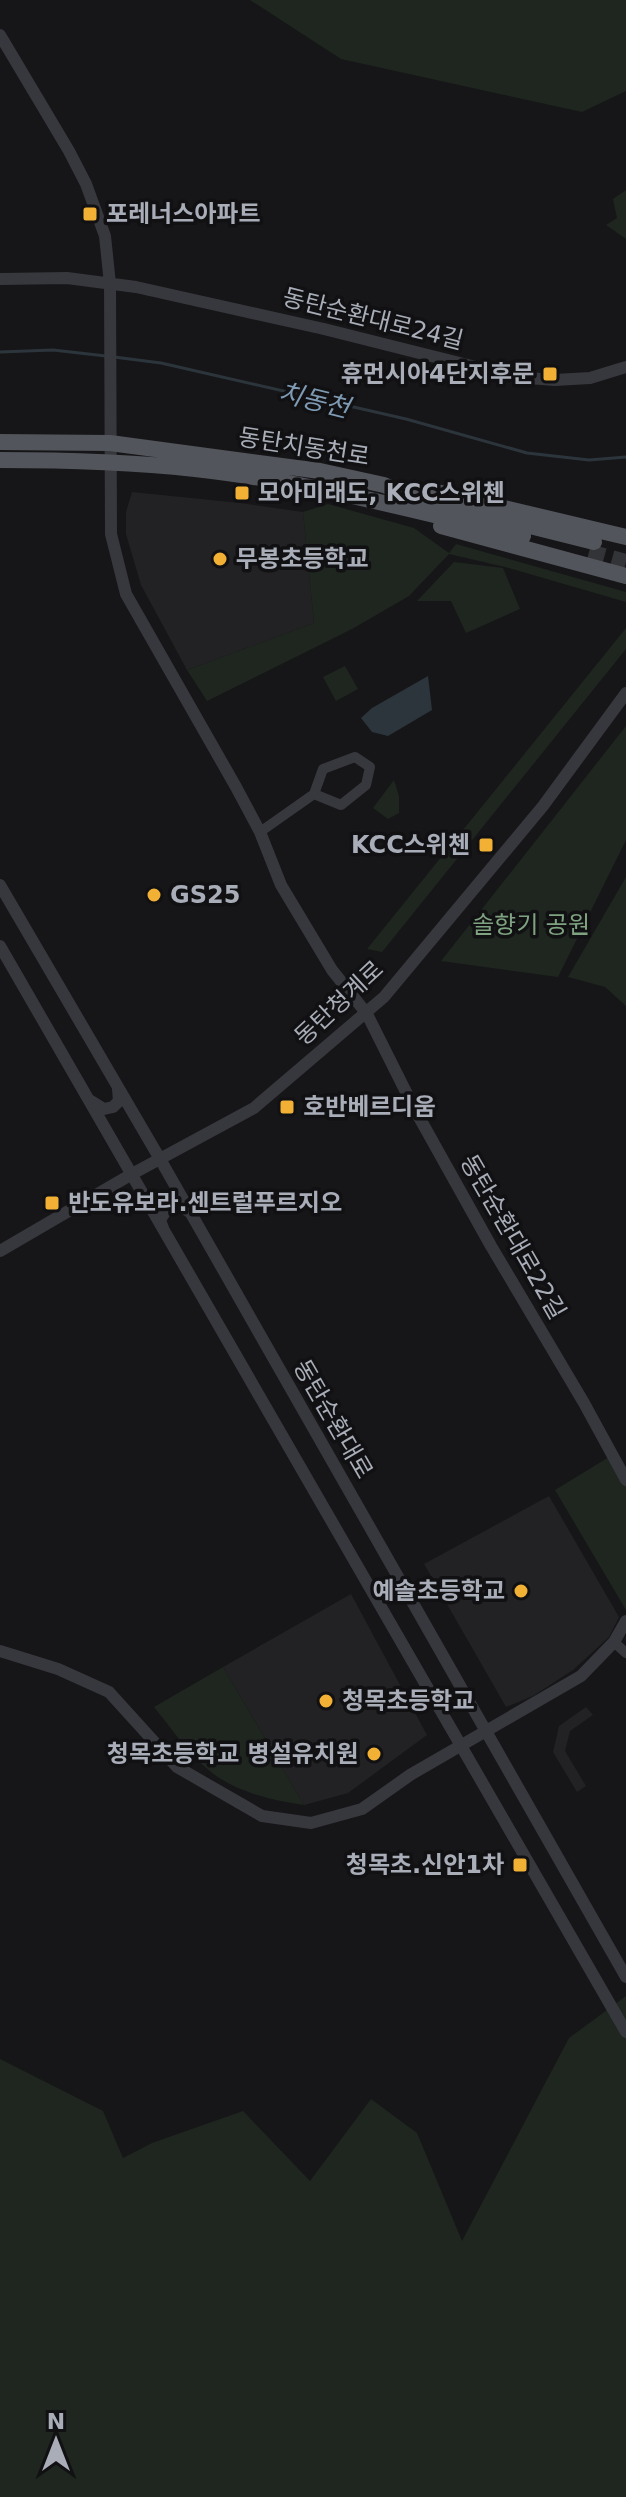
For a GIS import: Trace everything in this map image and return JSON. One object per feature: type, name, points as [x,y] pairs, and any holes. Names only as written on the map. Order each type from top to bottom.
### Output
[{"type":"main road","name":"동탄치동천로","points":[[0,442],[110,443],[320,471],[485,502],[593,542]]},
{"type":"main road","name":"동탄치동천로","points":[[0,460],[110,462],[196,469],[291,484],[593,542]]},
{"type":"main road","points":[[380,503],[462,533],[608,572],[626,574]]},
{"type":"main road","points":[[593,542],[626,534]]},
{"type":"street","points":[[0,35],[49,115],[86,184],[105,236],[110,284],[110,443]]},
{"type":"street","name":"동탄순환대로24길","points":[[0,279],[67,278],[136,287],[324,329],[515,377],[555,380],[590,378],[626,367]]},
{"type":"street","name":"동탄순환대로22길","points":[[110,443],[111,534],[126,594],[260,832],[289,897],[332,970],[367,1014],[437,1149],[626,1480]]},
{"type":"street","name":"동탄청계로","points":[[0,1251],[254,1108],[367,1014],[543,806],[626,693]]},
{"type":"street","points":[[260,832],[314,794],[323,769],[355,757],[370,767],[366,785],[341,805],[314,794]]},
{"type":"street","name":"동탄순환대로","points":[[0,885],[191,1213],[626,1977]]},
{"type":"street","points":[[0,946],[626,2032]]},
{"type":"street","points":[[89,1099],[104,1109],[113,1107],[119,1101],[118,1086]]},
{"type":"street","points":[[164,1230],[160,1220],[168,1207],[182,1207],[191,1213]]},
{"type":"street","points":[[0,1651],[58,1669],[109,1692],[177,1767],[262,1816],[311,1823],[362,1809],[410,1775],[581,1676],[614,1642],[626,1621]]},
{"type":"street","points":[[614,1642],[626,1653]]},
{"type":"shaded area","name":"무봉초등학교","points":[[132,492],[303,512],[314,623],[187,670],[141,585],[126,534],[126,512]]},
{"type":"shaded area","points":[[428,676],[432,710],[388,736],[372,732],[361,718],[372,708]]},
{"type":"shaded area","name":"예솔초등학교","points":[[549,1496],[619,1617],[609,1637],[573,1670],[533,1696],[506,1707],[424,1564]]},
{"type":"shaded area","name":"청목초등학교","points":[[351,1594],[427,1735],[348,1793],[304,1805],[223,1667]]},
{"type":"shaded area","points":[[586,1707],[593,1715],[570,1731],[565,1751],[586,1786],[577,1792],[553,1752],[559,1726]]},
{"type":"green space","points":[[250,0],[626,0],[626,91],[582,112],[341,59]]},
{"type":"green space","points":[[626,190],[626,239],[606,225],[617,218],[613,199]]},
{"type":"green space","points":[[328,504],[414,528],[449,553],[456,544],[626,592],[626,602],[449,554],[409,596],[352,629],[207,701],[187,670],[314,623],[303,512]]},
{"type":"green space","points":[[454,562],[503,568],[520,609],[466,633],[451,601],[417,601]]},
{"type":"green space","points":[[626,628],[626,649],[382,952],[367,949]]},
{"type":"green space","points":[[345,666],[358,689],[336,701],[323,677]]},
{"type":"green space","name":"솔향기 공원","points":[[626,726],[626,840],[558,977],[441,961]]},
{"type":"green space","points":[[394,780],[399,796],[399,813],[388,819],[373,808]]},
{"type":"green space","points":[[626,877],[626,1006],[605,987],[568,977]]},
{"type":"green space","points":[[609,1457],[626,1487],[626,1610],[555,1490]]},
{"type":"green space","points":[[223,1667],[304,1805],[255,1794],[221,1779],[195,1758],[154,1707]]},
{"type":"green space","points":[[626,1996],[626,2497],[0,2497],[0,2059],[103,2111],[123,2158],[152,2143],[243,2111],[310,2181],[371,2099],[417,2133],[462,2241],[569,2038]]},
{"type":"waterway","name":"치동천","points":[[0,352],[53,350],[106,356]]},
{"type":"waterway","name":"치동천","points":[[114,357],[161,363],[406,419],[527,453],[589,460],[626,457]]},
{"type":"tunnel","points":[[589,552],[626,562]]},
{"type":"place","name":"포레너스아파트","points":[[90,214]]},
{"type":"place","name":"휴먼시아4단지후문","points":[[550,374]]},
{"type":"place","name":"모아미래도, KCC스위첸","points":[[242,493]]},
{"type":"place","name":"무봉초등학교","points":[[220,559]]},
{"type":"place","name":"KCC스위첸","points":[[486,845]]},
{"type":"place","name":"GS25","points":[[154,895]]},
{"type":"place","name":"호반베르디움","points":[[287,1107]]},
{"type":"place","name":"반도유보라.센트럴푸르지오","points":[[52,1203]]},
{"type":"place","name":"예솔초등학교","points":[[521,1591]]},
{"type":"place","name":"청목초등학교","points":[[326,1701]]},
{"type":"place","name":"청목초등학교 병설유치원","points":[[374,1754]]},
{"type":"place","name":"청목초.신안1차","points":[[520,1865]]}]
